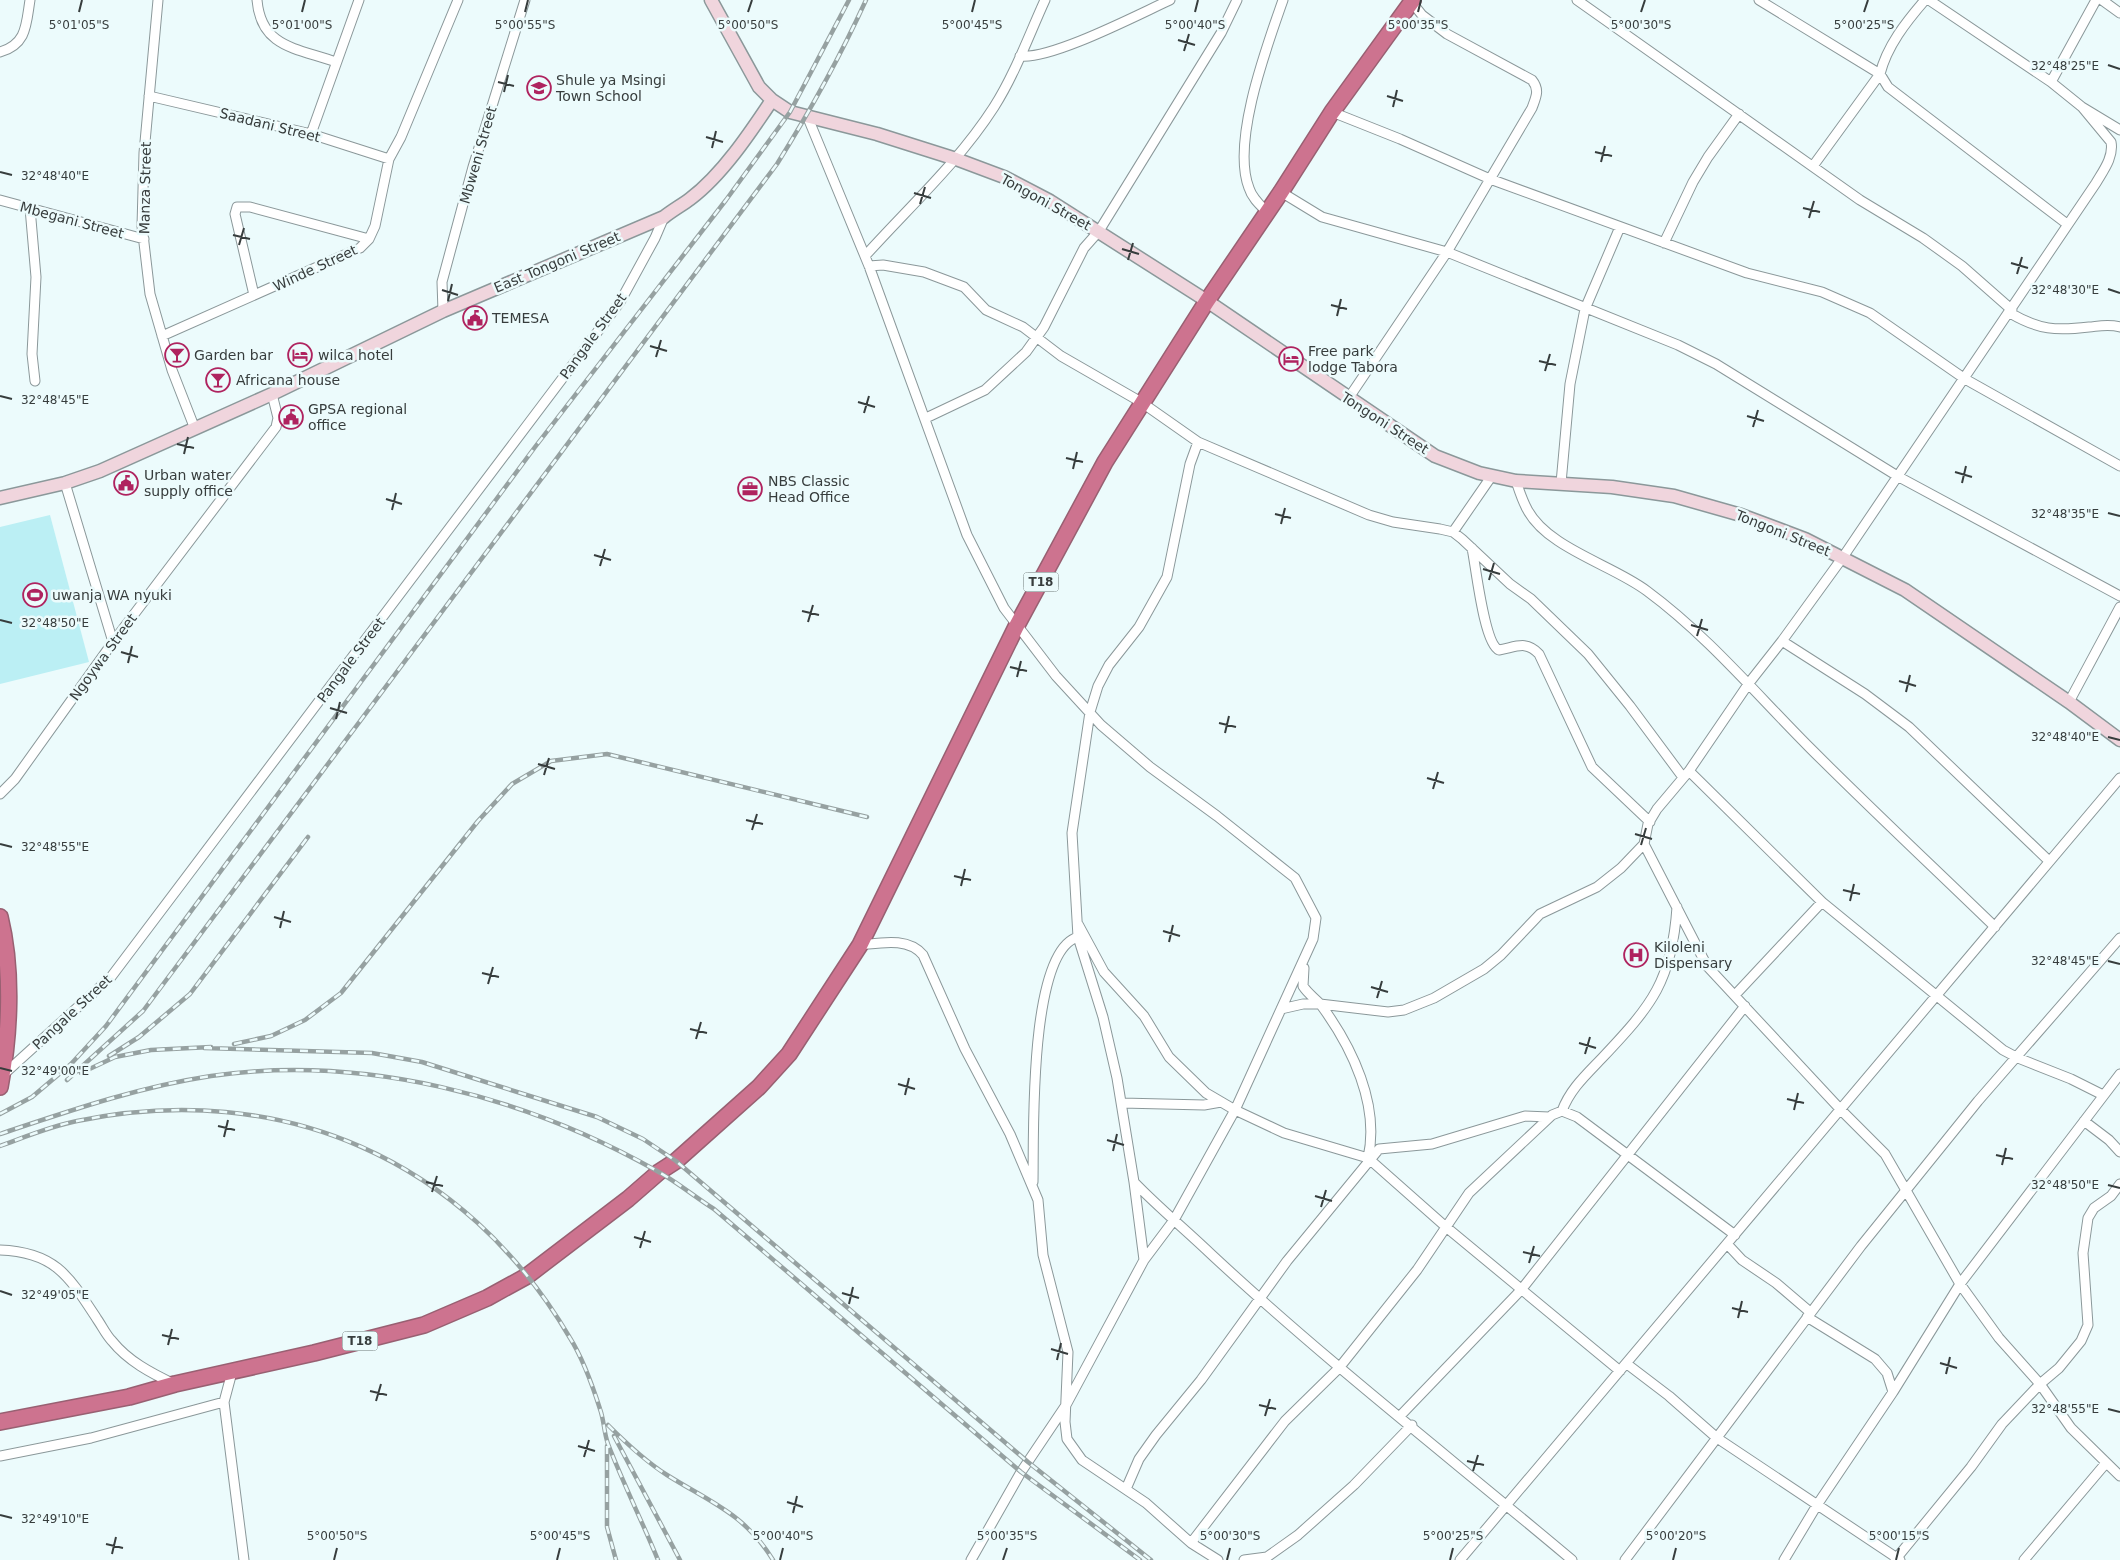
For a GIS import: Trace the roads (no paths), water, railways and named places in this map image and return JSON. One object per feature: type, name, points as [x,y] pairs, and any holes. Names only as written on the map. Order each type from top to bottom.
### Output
[{"type":"highway","name":"T18","points":[[0,1422],[129,1396],[424,1325],[487,1298],[527,1276],[628,1199],[659,1172],[676,1161],[758,1087],[788,1054],[860,945],[1016,627],[1105,462],[1141,402],[1332,112],[1412,1]]},
{"type":"highway","points":[[0,917],[7,968],[7,1016],[1,1082]]},
{"type":"street","points":[[0,52],[13,48],[21,38],[26,26],[30,0]]},
{"type":"street","name":"Manza Street","points":[[158,0],[144,153],[142,226],[150,294],[162,336],[195,429]]},
{"type":"street","points":[[257,0],[262,24],[271,37],[336,62]]},
{"type":"street","points":[[311,134],[359,0]]},
{"type":"street","name":"Winde Street","points":[[162,336],[360,248],[369,239],[378,213],[389,159],[401,137],[458,0]]},
{"type":"street","name":"Mbweni Street","points":[[443,311],[442,282],[473,167],[525,0]]},
{"type":"street","name":"Tongoni Street","points":[[711,0],[759,87],[772,100],[790,112],[877,134],[956,159],[1004,177],[1050,200],[1207,301],[1348,399],[1435,456],[1492,476],[1516,481],[1639,489],[1674,496],[1741,515],[1805,539],[1905,590],[2069,702],[2120,740]]},
{"type":"street","points":[[865,256],[956,159],[996,105],[1045,0]]},
{"type":"street","points":[[1020,56],[1043,54],[1100,32],[1170,0]]},
{"type":"street","points":[[926,418],[985,390],[1026,352],[1037,338],[1084,248],[1099,231],[1222,33],[1237,0]]},
{"type":"street","points":[[1267,212],[1255,200],[1249,189],[1244,167],[1245,144],[1257,83],[1283,0]]},
{"type":"street","points":[[1577,0],[1860,200],[1923,238],[1962,266],[2011,311],[2044,329],[2062,330],[2111,324],[2120,327]]},
{"type":"street","points":[[1759,0],[1880,74],[1888,87],[2068,224]]},
{"type":"street","points":[[1813,166],[1880,74],[1883,62],[1898,35],[1927,0],[2051,82],[2082,107],[2120,130]]},
{"type":"street","points":[[2051,82],[2096,0]]},
{"type":"street","points":[[2102,0],[2120,13]]},
{"type":"street","points":[[1348,399],[1447,252],[1532,108],[1537,95],[1536,84],[1524,75],[1447,34],[1422,15],[1412,1]]},
{"type":"street","name":"Saadani Street","points":[[149,96],[311,134],[389,159]]},
{"type":"street","name":"East Tongoni Street","points":[[0,498],[65,483],[100,471],[272,394],[443,311],[664,216],[691,199],[715,175],[748,136],[772,100]]},
{"type":"street","points":[[1281,1009],[1303,1004],[1320,1004],[1388,1012],[1404,1010],[1434,998],[1465,982],[1490,964],[1540,914],[1597,887],[1621,868],[1644,844],[1650,822],[1748,683],[1782,641],[1898,477],[2107,165],[2112,148],[2111,142],[2082,107]]},
{"type":"street","points":[[1332,112],[1400,139],[1490,179],[1620,227],[1747,273],[1822,292],[1862,310],[1965,379],[2120,466]]},
{"type":"street","points":[[1664,243],[1693,182],[1708,157],[1739,114]]},
{"type":"street","points":[[808,118],[869,266],[926,418],[967,535],[1004,608],[1016,627],[1056,676],[1101,725],[1150,768],[1217,816],[1295,878],[1316,918],[1313,940],[1235,1110],[1174,1220],[1144,1260],[1066,1405],[1021,1472],[971,1560]]},
{"type":"street","points":[[1281,192],[1322,217],[1369,228],[1447,252],[1678,345],[1716,364],[1898,477],[2120,596]]},
{"type":"street","name":"Mbegani Street","points":[[0,200],[144,240]]},
{"type":"street","points":[[254,295],[235,214],[237,207],[250,207],[369,239]]},
{"type":"street","points":[[30,208],[36,277],[32,354],[35,381]]},
{"type":"street","name":"Pangale Street","points":[[1,1082],[111,977],[620,302],[655,238],[664,216]]},
{"type":"street","points":[[1561,483],[1570,384],[1585,309],[1620,227]]},
{"type":"street","points":[[869,266],[883,265],[924,272],[964,287],[986,310],[1023,326],[1061,356],[1141,402],[1198,442],[1369,515],[1393,522],[1453,532],[1510,584],[1531,599],[1588,654],[1685,774],[1822,902],[2003,1050],[2104,1095]]},
{"type":"street","name":"Ngoywa Street","points":[[0,794],[16,779],[114,642],[276,426],[278,418],[272,394]]},
{"type":"street","points":[[1144,1260],[1122,1103],[1103,1017],[1078,937],[1072,832],[1090,712],[1098,686],[1109,665],[1139,626],[1167,577],[1190,464],[1198,442]]},
{"type":"street","points":[[1453,532],[1492,476]]},
{"type":"street","points":[[1516,481],[1527,509],[1545,530],[1578,553],[1647,591],[1748,683],[1809,747],[1996,926]]},
{"type":"street","points":[[65,483],[114,642]]},
{"type":"street","points":[[1472,548],[1482,606],[1492,644],[1499,650],[1522,644],[1528,645],[1539,654],[1592,766],[1650,822]]},
{"type":"street","points":[[2069,702],[2120,607]]},
{"type":"street","points":[[1782,641],[1865,694],[1908,727],[2050,861]]},
{"type":"street","points":[[1460,1560],[1728,1245],[2120,778]]},
{"type":"street","points":[[1644,844],[1677,904],[1700,956],[1841,1110],[1885,1154],[1934,1236],[1948,1266],[1999,1338],[2040,1384],[2071,1428],[2120,1476]]},
{"type":"street","points":[[1735,995],[1822,902]]},
{"type":"street","points":[[1191,1544],[1286,1421],[1338,1368],[1417,1270],[1460,1204],[1481,1179],[1549,1117],[1562,1111],[1572,1092],[1641,1017],[1661,984],[1673,950],[1677,904]]},
{"type":"street","points":[[1078,923],[1104,972],[1144,1016],[1169,1057],[1206,1093],[1235,1110],[1284,1134],[1370,1159],[1446,1227],[1620,1371]]},
{"type":"street","points":[[1033,1186],[1035,1063],[1043,1009],[1051,974],[1059,957],[1067,943],[1078,937]]},
{"type":"street","points":[[1625,1560],[1809,1314],[1907,1189],[1978,1101],[2018,1058],[2120,938]]},
{"type":"street","points":[[860,945],[899,943],[911,946],[923,956],[965,1049],[1010,1134],[1033,1186],[1039,1208],[1043,1255],[1068,1352],[1065,1431],[1073,1450],[1082,1460],[1146,1503],[1191,1544],[1218,1560]]},
{"type":"street","points":[[1306,955],[1303,986],[1320,1004],[1352,1057],[1362,1082],[1371,1136],[1370,1159]]},
{"type":"street","points":[[1400,1416],[1521,1290],[1745,1006]]},
{"type":"street","points":[[1784,1560],[1817,1505],[1893,1392],[1960,1284],[2042,1180],[2120,1074]]},
{"type":"street","points":[[1122,1103],[1204,1105],[1221,1102]]},
{"type":"street","points":[[1562,1111],[1577,1117],[1736,1235]]},
{"type":"street","points":[[1126,1489],[1139,1459],[1201,1380],[1302,1241],[1370,1159],[1382,1148],[1432,1144],[1525,1116],[1549,1117]]},
{"type":"street","points":[[2084,1121],[2109,1140],[2120,1152]]},
{"type":"street","points":[[1134,1182],[1157,1206],[1338,1368],[1412,1425],[1572,1560]]},
{"type":"street","points":[[1626,1364],[1669,1396],[1717,1438],[1897,1559],[1971,1467],[2002,1424],[2040,1384],[2059,1368],[2086,1333],[2088,1325],[2082,1253],[2088,1218],[2094,1208],[2111,1196],[2120,1184]]},
{"type":"street","points":[[1728,1245],[1742,1260],[1771,1279],[1809,1314],[1875,1359],[1887,1373],[1893,1392]]},
{"type":"street","points":[[0,1250],[16,1251],[54,1264],[70,1280],[112,1342],[143,1369],[174,1384]]},
{"type":"street","points":[[232,1372],[224,1402],[244,1560]]},
{"type":"street","points":[[0,1456],[91,1438],[224,1402]]},
{"type":"street","points":[[1244,1560],[1267,1557],[1298,1535],[1354,1485],[1412,1425]]},
{"type":"street","points":[[2024,1560],[2106,1463]]},
{"type":"railway","points":[[0,1114],[32,1097],[71,1064],[106,1026],[535,447],[726,200],[790,112],[849,0]]},
{"type":"railway","points":[[67,1080],[143,1011],[777,164],[824,84],[866,0]]},
{"type":"railway","points":[[234,1044],[271,1036],[305,1020],[341,993],[478,821],[512,784],[551,761],[607,754],[867,817]]},
{"type":"railway","points":[[109,1056],[139,1037],[190,994],[308,837]]},
{"type":"railway","points":[[81,1073],[115,1057],[151,1050],[211,1047]]},
{"type":"railway","points":[[204,1048],[372,1053],[422,1062],[597,1117],[643,1139],[676,1161],[1028,1462],[1151,1560]]},
{"type":"railway","points":[[0,1134],[104,1100],[157,1086],[211,1076],[268,1071],[326,1071],[384,1077],[442,1087],[498,1102],[553,1121],[606,1144],[657,1171],[714,1209],[1021,1472],[1140,1560]]},
{"type":"railway","points":[[0,1146],[77,1121],[152,1111],[225,1112],[295,1124],[361,1147],[422,1180],[477,1223],[527,1276],[570,1338],[583,1363],[594,1391],[608,1444],[658,1560]]},
{"type":"railway","points":[[608,1425],[636,1452],[659,1470],[726,1510],[751,1531],[773,1560]]},
{"type":"railway","points":[[614,1436],[680,1560]]},
{"type":"railway","points":[[607,1446],[607,1527],[616,1560]]},
{"type":"place","name":"Shule ya Msingi Town School","points":[[539,88]]},
{"type":"place","name":"TEMESA","points":[[475,318]]},
{"type":"place","name":"Garden bar","points":[[177,355]]},
{"type":"place","name":"wilca hotel","points":[[300,355]]},
{"type":"place","name":"Free park lodge Tabora","points":[[1291,359]]},
{"type":"place","name":"Africana house","points":[[218,380]]},
{"type":"place","name":"GPSA regional office","points":[[291,417]]},
{"type":"place","name":"Urban water supply office","points":[[126,483]]},
{"type":"place","name":"NBS Classic Head Office","points":[[750,489]]},
{"type":"place","name":"uwanja WA nyuki","points":[[35,595]]},
{"type":"place","name":"Kiloleni Dispensary","points":[[1636,955]]}]
